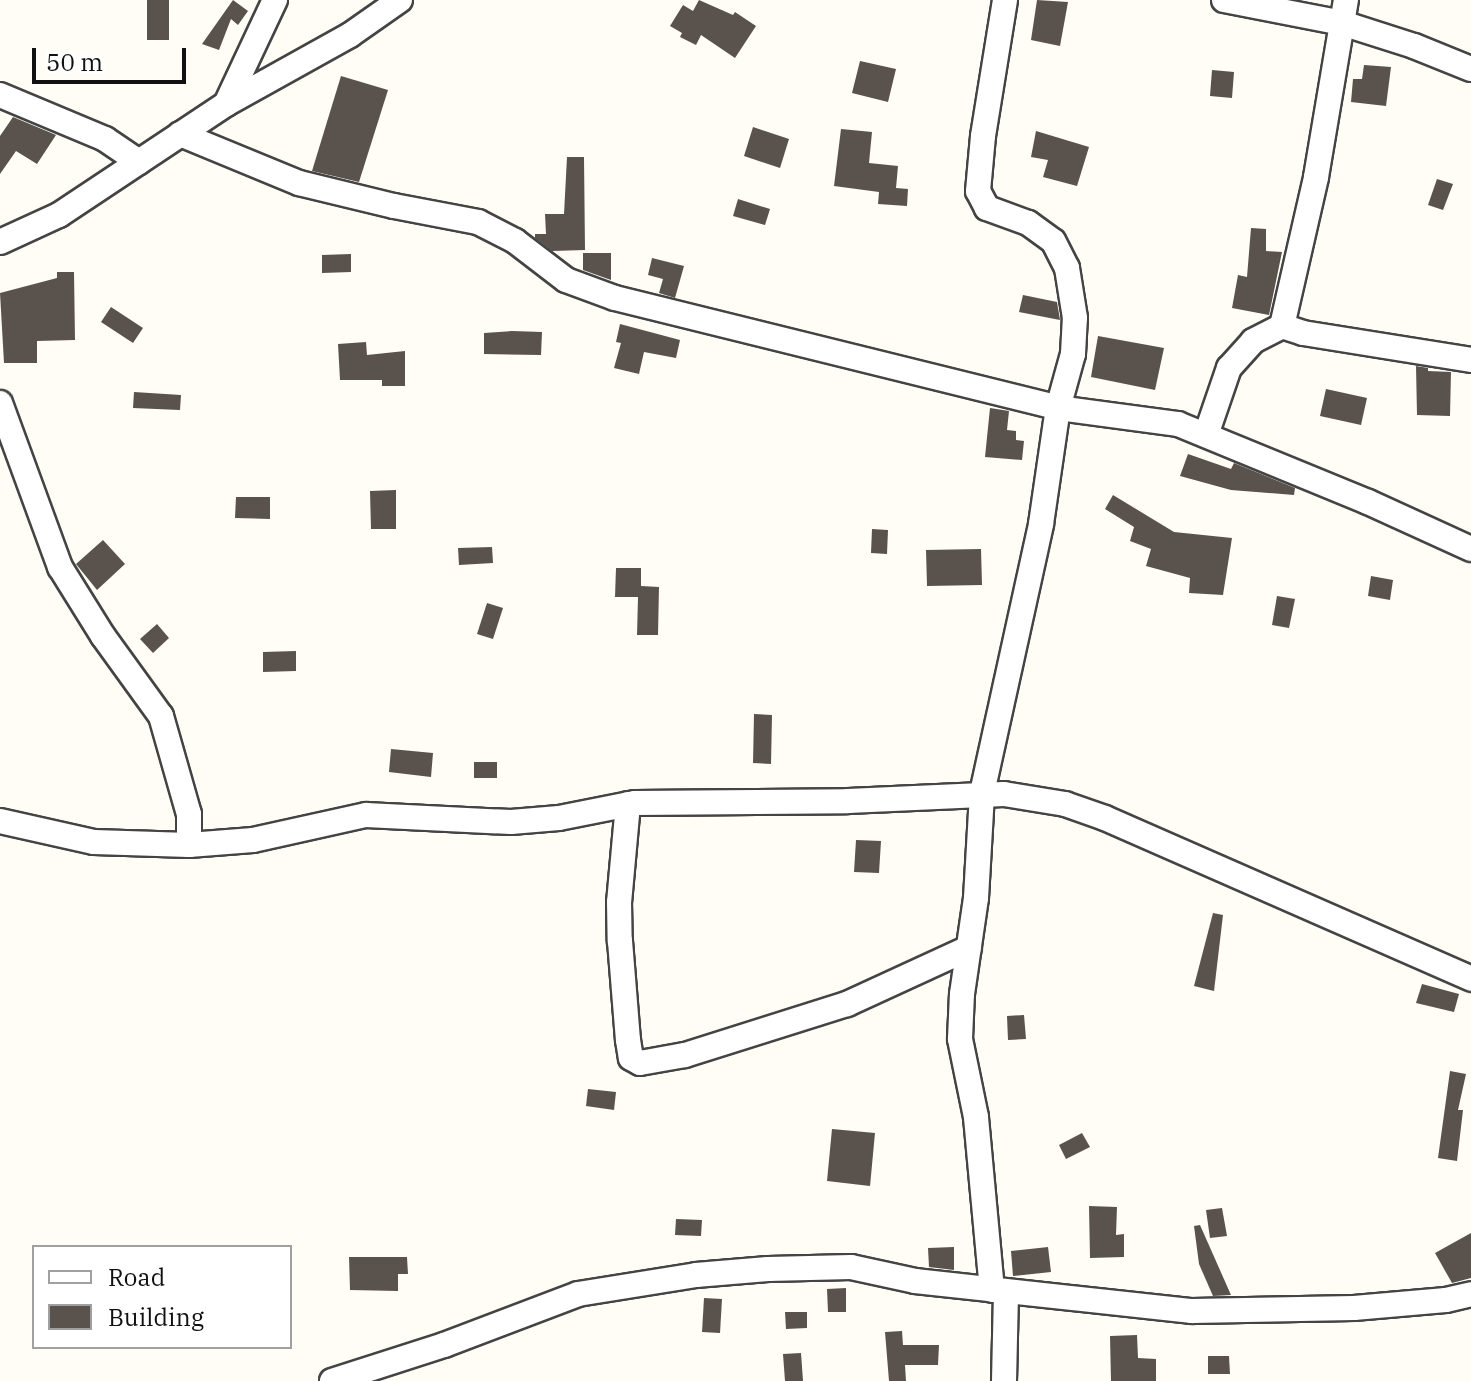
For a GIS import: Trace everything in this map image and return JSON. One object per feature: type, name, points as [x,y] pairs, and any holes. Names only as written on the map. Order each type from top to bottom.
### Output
[{"type":"street","points":[[226,104],[275,0]]},
{"type":"street","points":[[0,242],[59,215],[226,104],[350,35],[400,0]]},
{"type":"street","points":[[1004,1381],[999,1291],[976,1117],[960,1039],[982,793],[1041,524],[1058,408],[1073,354],[1074,292],[1067,268],[1053,241],[1044,232],[987,208],[978,191],[983,136],[1005,0]]},
{"type":"street","points":[[1224,0],[1344,12],[1471,69]]},
{"type":"street","points":[[1282,326],[1316,177],[1344,12]]},
{"type":"street","points":[[0,95],[105,139],[139,162]]},
{"type":"street","points":[[180,134],[299,183],[478,222],[515,241],[566,280],[615,298],[1058,408],[1158,419],[1206,435],[1471,549]]},
{"type":"street","points":[[1206,435],[1229,368],[1253,341],[1282,326],[1303,333],[1471,360]]},
{"type":"street","points":[[0,403],[60,567],[103,636],[161,716],[189,814],[189,845]]},
{"type":"street","points":[[0,821],[94,842],[189,845],[241,842],[366,815],[511,822],[559,818],[628,804],[848,801],[982,793],[1065,804],[1105,818],[1471,979]]},
{"type":"street","points":[[628,804],[619,902],[620,941],[628,1040],[631,1058],[640,1063],[685,1055],[847,1004],[915,976],[969,948]]},
{"type":"street","points":[[332,1381],[457,1340],[578,1294],[696,1275],[851,1267],[915,1281],[1192,1311],[1398,1305],[1471,1294]]},
{"type":"building","points":[[147,0],[169,0],[169,40],[147,40]]},
{"type":"building","points":[[233,0],[248,11],[238,25],[231,19],[219,50],[202,44]]},
{"type":"building","points":[[699,0],[733,15],[735,12],[756,26],[735,58],[701,35],[696,45],[680,37],[682,33],[670,26],[683,5],[693,11]]},
{"type":"building","points":[[1037,0],[1068,2],[1060,46],[1031,40]]},
{"type":"building","points":[[860,61],[896,69],[888,102],[852,93]]},
{"type":"building","points":[[1364,65],[1391,67],[1386,106],[1351,102],[1353,79],[1362,79]]},
{"type":"building","points":[[1212,70],[1234,72],[1232,98],[1210,96]]},
{"type":"building","points":[[341,76],[388,90],[359,182],[312,171]]},
{"type":"building","points":[[13,117],[56,135],[37,164],[16,151],[0,174],[0,136]]},
{"type":"building","points":[[753,127],[789,139],[780,168],[744,156]]},
{"type":"building","points":[[841,129],[872,132],[869,163],[898,166],[896,188],[908,189],[907,206],[878,204],[879,192],[834,186]]},
{"type":"building","points":[[1036,131],[1089,147],[1077,186],[1043,177],[1048,160],[1031,157]]},
{"type":"building","points":[[567,157],[584,157],[585,250],[552,251],[535,238],[535,234],[546,234],[545,214],[564,214]]},
{"type":"building","points":[[1437,179],[1453,184],[1443,210],[1428,205]]},
{"type":"building","points":[[738,199],[770,209],[765,225],[733,216]]},
{"type":"building","points":[[1251,228],[1266,229],[1266,251],[1282,252],[1269,315],[1232,308],[1238,275],[1247,277]]},
{"type":"building","points":[[583,253],[611,253],[611,280],[583,270]]},
{"type":"building","points":[[351,254],[351,272],[322,273],[322,255]]},
{"type":"building","points":[[652,258],[684,266],[675,298],[659,293],[663,279],[648,275]]},
{"type":"building","points":[[57,272],[74,272],[75,340],[37,341],[37,363],[4,363],[0,293],[57,278]]},
{"type":"building","points":[[1023,295],[1057,302],[1060,320],[1019,312]]},
{"type":"building","points":[[111,307],[143,328],[133,343],[101,322]]},
{"type":"building","points":[[620,324],[680,340],[676,358],[644,352],[639,374],[614,368],[621,343],[616,342]]},
{"type":"building","points":[[542,332],[541,355],[484,354],[484,333]]},
{"type":"building","points":[[1098,336],[1164,348],[1155,390],[1091,377]]},
{"type":"building","points":[[366,342],[367,355],[405,351],[405,386],[382,386],[382,380],[340,380],[338,344]]},
{"type":"building","points":[[1416,366],[1428,368],[1428,371],[1451,372],[1450,416],[1417,415]]},
{"type":"building","points":[[1326,389],[1367,398],[1361,425],[1320,416]]},
{"type":"building","points":[[134,392],[181,395],[180,410],[133,408]]},
{"type":"building","points":[[990,408],[1009,411],[1007,430],[1016,431],[1016,440],[1024,441],[1022,460],[985,457]]},
{"type":"building","points":[[1188,454],[1231,469],[1234,463],[1295,488],[1294,495],[1231,490],[1180,476]]},
{"type":"building","points":[[396,490],[396,529],[371,529],[370,491]]},
{"type":"building","points":[[1113,495],[1174,532],[1232,538],[1223,595],[1189,593],[1190,578],[1146,566],[1151,549],[1130,541],[1134,527],[1105,509]]},
{"type":"building","points":[[236,497],[270,497],[270,519],[235,518]]},
{"type":"building","points":[[872,529],[888,530],[887,554],[871,553]]},
{"type":"building","points":[[103,540],[125,564],[97,590],[76,564]]},
{"type":"building","points":[[492,547],[493,563],[459,565],[458,548]]},
{"type":"building","points":[[981,549],[982,585],[927,586],[926,550]]},
{"type":"building","points":[[616,568],[641,568],[641,586],[659,587],[658,635],[637,635],[638,597],[615,597]]},
{"type":"building","points":[[1371,576],[1393,580],[1390,600],[1368,596]]},
{"type":"building","points":[[1277,596],[1295,599],[1289,628],[1272,625]]},
{"type":"building","points":[[487,603],[503,608],[493,639],[477,634]]},
{"type":"building","points":[[157,624],[169,638],[153,653],[140,639]]},
{"type":"building","points":[[296,651],[296,671],[263,672],[263,652]]},
{"type":"building","points":[[754,714],[772,715],[771,764],[753,763]]},
{"type":"building","points":[[391,749],[433,753],[431,777],[389,772]]},
{"type":"building","points":[[474,762],[497,762],[497,778],[474,778]]},
{"type":"building","points":[[856,840],[881,841],[879,873],[854,872]]},
{"type":"building","points":[[1213,913],[1223,915],[1214,991],[1194,986]]},
{"type":"building","points":[[1422,984],[1459,994],[1454,1012],[1416,1003]]},
{"type":"building","points":[[1024,1015],[1026,1039],[1008,1040],[1007,1016]]},
{"type":"building","points":[[1450,1071],[1466,1074],[1458,1110],[1463,1110],[1457,1161],[1438,1158]]},
{"type":"building","points":[[588,1089],[616,1092],[614,1110],[586,1106]]},
{"type":"building","points":[[832,1129],[875,1133],[870,1186],[827,1181]]},
{"type":"building","points":[[1082,1133],[1090,1147],[1066,1159],[1059,1145]]},
{"type":"building","points":[[1089,1206],[1117,1207],[1116,1235],[1124,1234],[1124,1257],[1090,1258]]},
{"type":"building","points":[[1222,1208],[1227,1236],[1210,1238],[1206,1210]]},
{"type":"building","points":[[676,1219],[702,1220],[701,1236],[675,1235]]},
{"type":"building","points":[[1200,1225],[1231,1295],[1213,1296],[1199,1264],[1194,1226]]},
{"type":"building","points":[[1471,1233],[1471,1278],[1452,1283],[1435,1253]]},
{"type":"building","points":[[954,1247],[954,1270],[929,1267],[928,1248]]},
{"type":"building","points":[[1048,1247],[1051,1272],[1013,1276],[1011,1251]]},
{"type":"building","points":[[349,1257],[407,1257],[408,1274],[398,1274],[398,1291],[350,1290]]},
{"type":"building","points":[[846,1288],[846,1312],[828,1312],[827,1289]]},
{"type":"building","points":[[704,1298],[722,1299],[720,1333],[702,1332]]},
{"type":"building","points":[[785,1312],[807,1312],[807,1328],[786,1329]]},
{"type":"building","points":[[902,1331],[903,1345],[939,1345],[938,1365],[905,1365],[906,1381],[889,1381],[885,1332]]},
{"type":"building","points":[[1137,1335],[1138,1358],[1156,1359],[1156,1381],[1111,1381],[1110,1336]]},
{"type":"building","points":[[801,1353],[803,1381],[785,1381],[783,1354]]},
{"type":"building","points":[[1208,1356],[1229,1356],[1230,1374],[1208,1374]]}]
